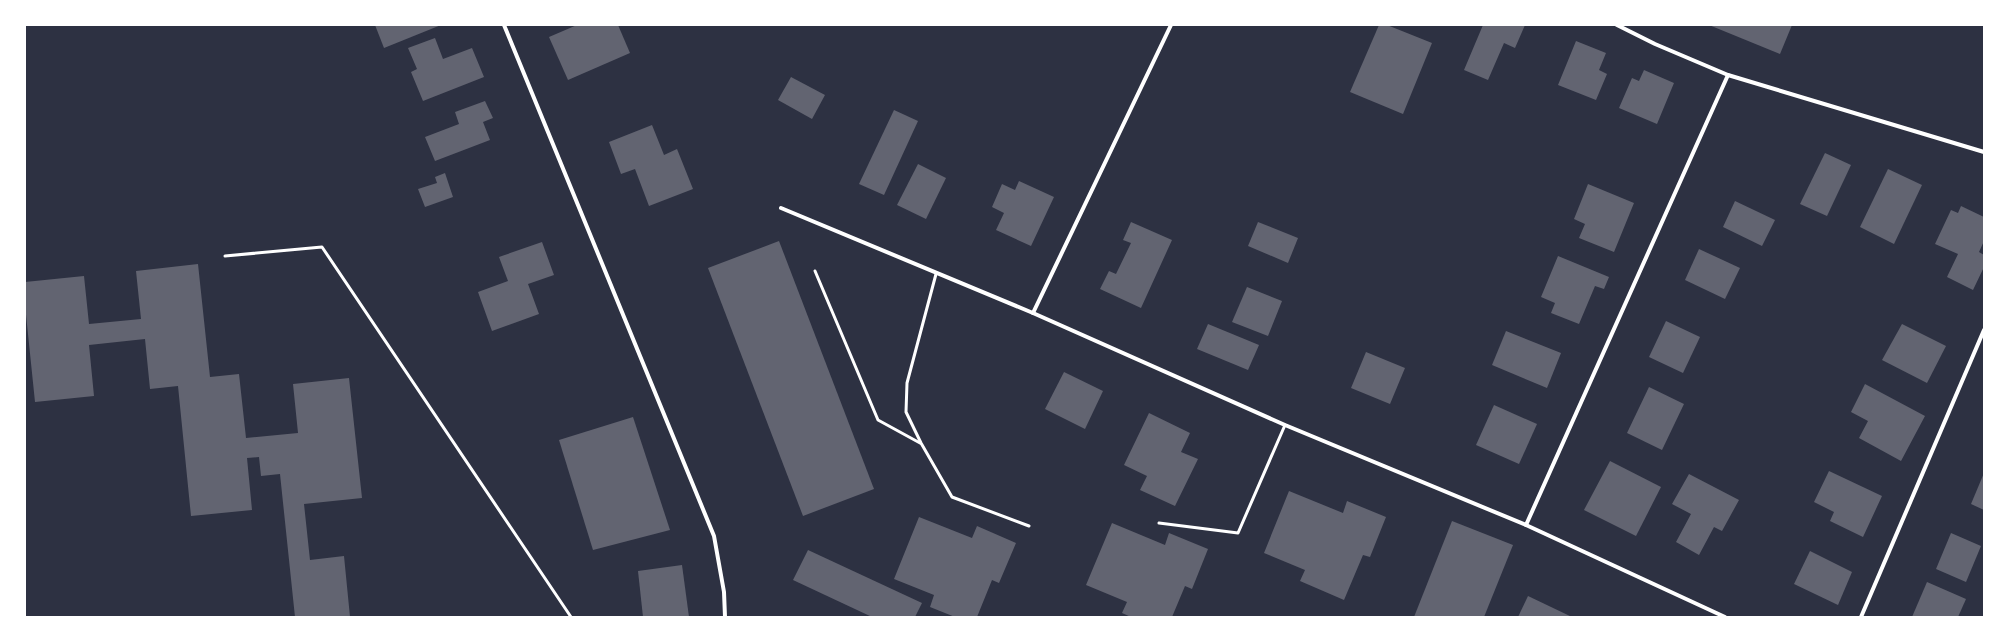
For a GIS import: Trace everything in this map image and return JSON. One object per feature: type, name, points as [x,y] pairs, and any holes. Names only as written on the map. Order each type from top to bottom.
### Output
[{"type":"street","points":[[504,25],[714,536],[724,592],[725,617]]},
{"type":"street","points":[[1033,313],[1171,25]]},
{"type":"street","points":[[1617,25],[1655,44],[1728,75],[1984,152]]},
{"type":"street","points":[[1526,525],[1728,75]]},
{"type":"street","points":[[781,208],[936,274],[1033,313],[1285,425],[1526,525],[1725,617]]},
{"type":"street","points":[[1861,617],[1984,330]]},
{"type":"lane","points":[[225,256],[322,247],[571,617]]},
{"type":"lane","points":[[815,270],[878,420],[921,443]]},
{"type":"lane","points":[[936,274],[907,383],[906,412],[921,443],[952,496],[1029,526]]},
{"type":"lane","points":[[1159,523],[1238,533],[1285,425]]},
{"type":"building","points":[[375,25],[441,25],[384,48]]},
{"type":"building","points":[[577,25],[618,25],[630,53],[568,80],[549,37]]},
{"type":"building","points":[[1379,25],[1387,25],[1432,43],[1403,114],[1350,92]]},
{"type":"building","points":[[1483,25],[1525,25],[1515,48],[1504,43],[1488,80],[1464,70]]},
{"type":"building","points":[[1709,25],[1792,25],[1780,54]]},
{"type":"building","points":[[435,38],[443,59],[472,48],[484,77],[423,101],[411,72],[417,69],[408,48]]},
{"type":"building","points":[[1576,41],[1606,53],[1599,70],[1607,74],[1596,100],[1558,85]]},
{"type":"building","points":[[1644,70],[1674,83],[1657,124],[1619,108],[1632,78],[1639,81]]},
{"type":"building","points":[[791,77],[825,95],[812,119],[778,100]]},
{"type":"building","points":[[485,101],[493,118],[483,122],[490,140],[435,161],[425,137],[459,124],[455,112]]},
{"type":"building","points":[[894,110],[918,121],[884,195],[859,184]]},
{"type":"building","points":[[652,125],[664,155],[677,149],[693,189],[649,206],[635,169],[621,174],[609,142]]},
{"type":"building","points":[[1825,153],[1851,165],[1827,216],[1800,204]]},
{"type":"building","points":[[918,164],[946,178],[926,219],[897,205]]},
{"type":"building","points":[[1888,169],[1922,185],[1894,244],[1860,227]]},
{"type":"building","points":[[445,173],[453,197],[425,207],[418,189],[437,183],[435,177]]},
{"type":"building","points":[[1019,181],[1054,197],[1031,246],[996,230],[1004,213],[992,207],[1002,184],[1015,190]]},
{"type":"building","points":[[1588,184],[1634,203],[1614,252],[1579,238],[1585,224],[1574,219]]},
{"type":"building","points":[[1735,201],[1775,220],[1762,246],[1723,227]]},
{"type":"building","points":[[1961,206],[1984,217],[1984,241],[1979,252],[1984,255],[1984,267],[1973,290],[1947,277],[1958,254],[1935,244],[1951,210],[1958,213]]},
{"type":"building","points":[[1131,222],[1172,240],[1141,308],[1100,289],[1109,271],[1116,274],[1131,243],[1123,240]]},
{"type":"building","points":[[1258,222],[1298,238],[1288,263],[1248,246]]},
{"type":"building","points":[[779,241],[874,489],[803,516],[708,268]]},
{"type":"building","points":[[542,242],[554,275],[528,284],[539,314],[492,331],[478,292],[508,281],[499,257]]},
{"type":"building","points":[[1699,249],[1740,268],[1725,299],[1685,280]]},
{"type":"building","points":[[1558,256],[1609,277],[1604,289],[1595,286],[1579,324],[1551,313],[1555,303],[1541,297]]},
{"type":"building","points":[[198,264],[210,377],[239,374],[246,438],[298,433],[293,384],[349,378],[362,498],[304,504],[310,560],[344,556],[350,617],[295,617],[280,474],[261,476],[259,457],[247,458],[252,510],[191,516],[178,386],[150,389],[145,339],[89,345],[94,396],[35,402],[25,305],[25,282],[84,276],[89,324],[141,319],[136,271]]},
{"type":"building","points":[[1247,287],[1282,301],[1268,336],[1232,322]]},
{"type":"building","points":[[1666,321],[1700,337],[1683,373],[1649,357]]},
{"type":"building","points":[[1208,324],[1259,345],[1248,370],[1197,349]]},
{"type":"building","points":[[1902,324],[1946,346],[1927,383],[1882,360]]},
{"type":"building","points":[[1506,331],[1561,353],[1547,388],[1492,365]]},
{"type":"building","points":[[1366,352],[1405,368],[1390,404],[1351,388]]},
{"type":"building","points":[[1064,372],[1103,391],[1085,429],[1045,409]]},
{"type":"building","points":[[1865,384],[1925,416],[1901,461],[1859,438],[1868,421],[1851,412]]},
{"type":"building","points":[[1649,387],[1684,404],[1662,450],[1627,433]]},
{"type":"building","points":[[1494,405],[1537,424],[1519,464],[1476,445]]},
{"type":"building","points":[[1149,413],[1190,433],[1181,452],[1198,459],[1175,506],[1140,490],[1147,476],[1124,465]]},
{"type":"building","points":[[633,417],[670,530],[593,550],[559,440]]},
{"type":"building","points":[[1610,461],[1661,487],[1636,536],[1584,510]]},
{"type":"building","points":[[1829,471],[1882,496],[1863,537],[1830,521],[1834,512],[1814,502]]},
{"type":"building","points":[[1984,473],[1984,510],[1971,504]]},
{"type":"building","points":[[1689,474],[1739,500],[1722,531],[1714,527],[1699,555],[1676,542],[1691,514],[1672,504]]},
{"type":"building","points":[[1289,491],[1343,513],[1347,501],[1386,517],[1370,557],[1363,555],[1344,600],[1300,581],[1305,570],[1264,553]]},
{"type":"building","points":[[919,517],[972,538],[977,526],[1016,543],[999,583],[992,580],[977,617],[955,617],[930,607],[934,595],[894,579]]},
{"type":"building","points":[[1452,521],[1513,545],[1484,617],[1414,617]]},
{"type":"building","points":[[1112,523],[1165,545],[1169,533],[1208,549],[1192,589],[1185,586],[1172,617],[1131,617],[1122,613],[1127,602],[1086,585]]},
{"type":"building","points":[[1951,533],[1981,546],[1966,582],[1936,569]]},
{"type":"building","points":[[808,550],[922,603],[915,617],[872,617],[793,580]]},
{"type":"building","points":[[1810,551],[1852,572],[1838,605],[1794,584]]},
{"type":"building","points":[[682,565],[689,617],[643,617],[638,571]]},
{"type":"building","points":[[1927,582],[1966,599],[1958,617],[1912,617]]},
{"type":"building","points":[[1528,596],[1572,617],[1518,617]]}]
